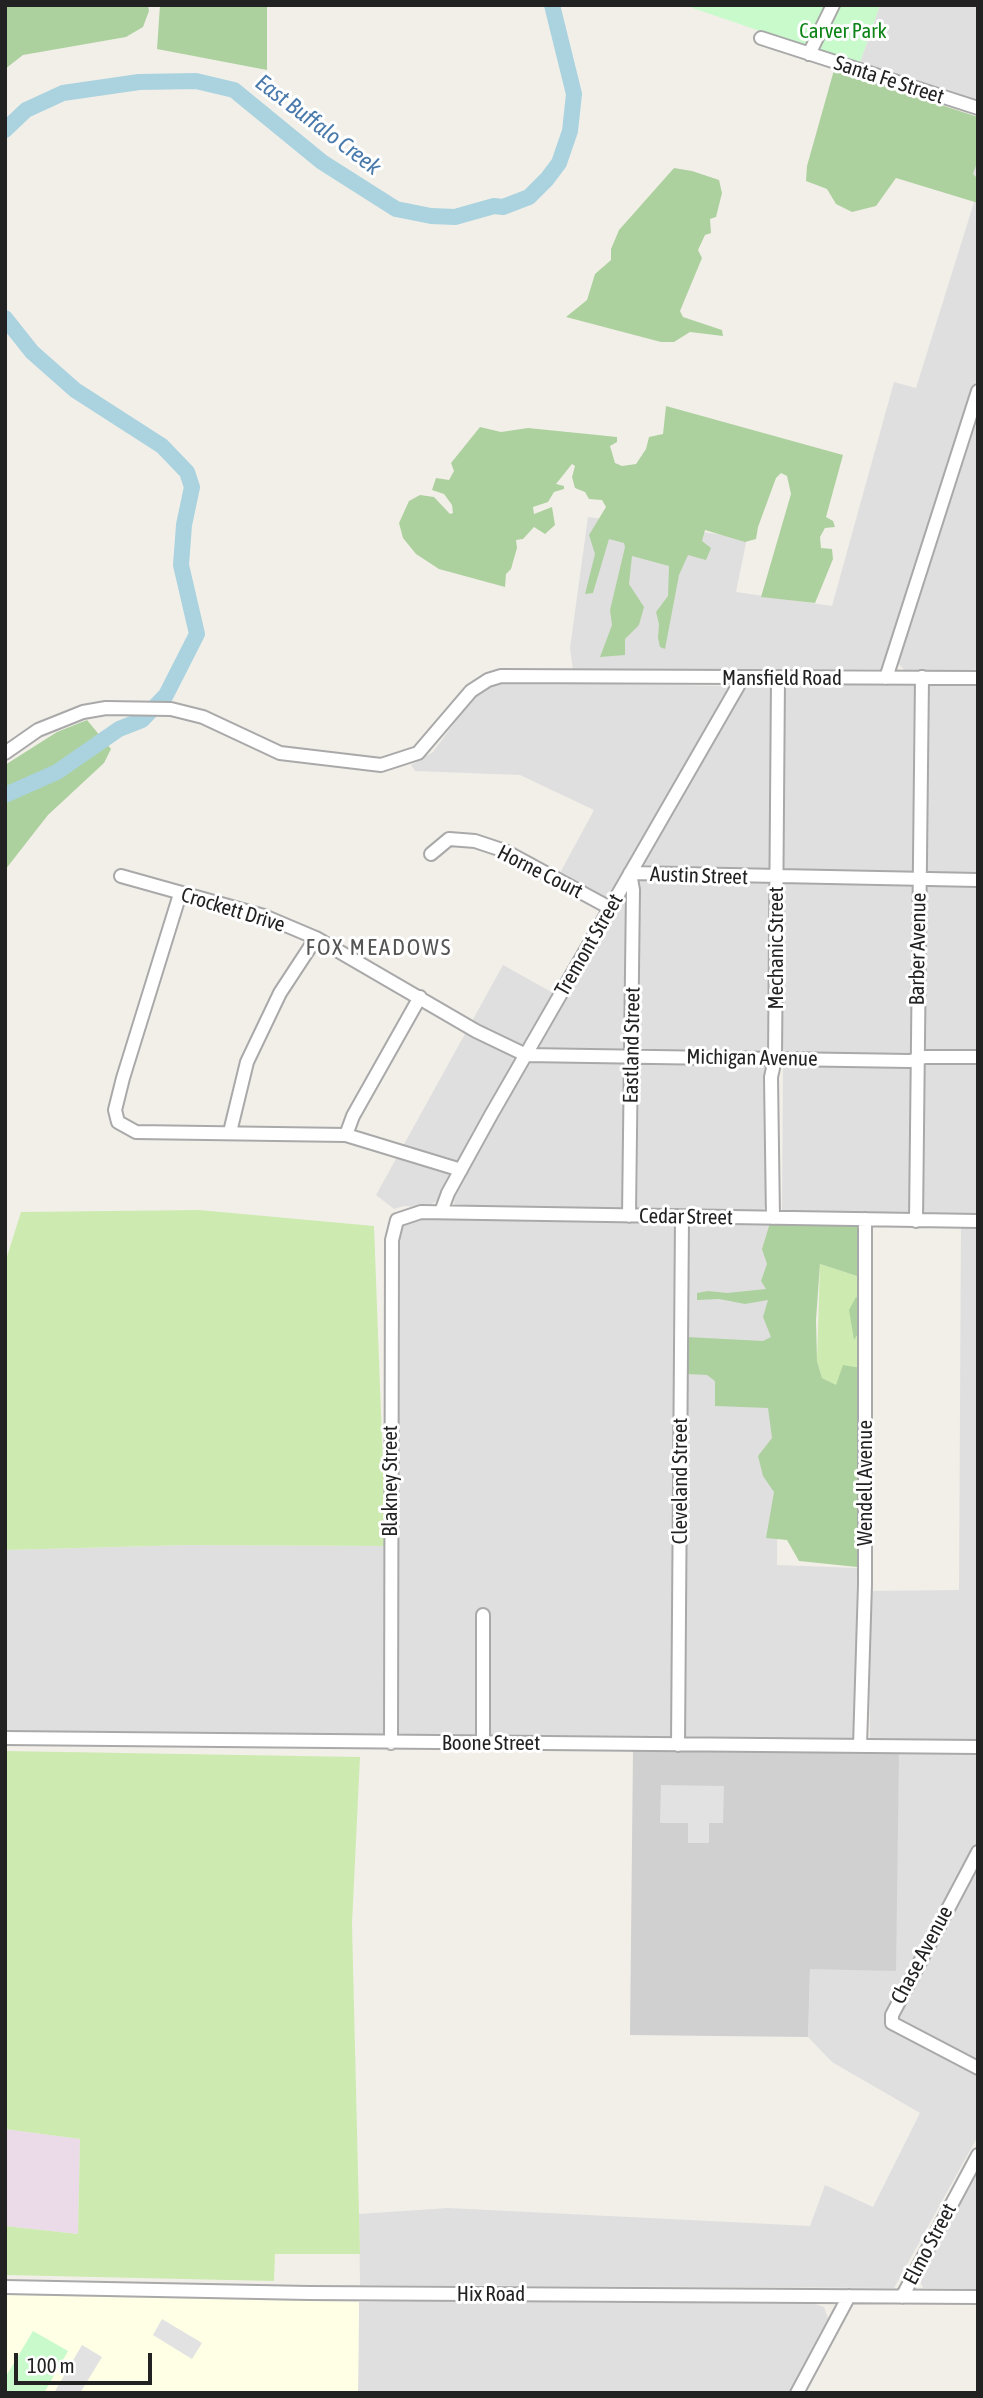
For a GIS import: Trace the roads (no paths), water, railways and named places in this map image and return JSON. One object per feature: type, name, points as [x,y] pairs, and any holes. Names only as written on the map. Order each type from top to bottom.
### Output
[{"type":"street","points":[[809,54],[833,5]]},
{"type":"street","name":"Santa Fe Street","points":[[761,38],[978,108]]},
{"type":"street","points":[[886,678],[978,391]]},
{"type":"street","name":"Mansfield Road","points":[[5,753],[48,725],[83,712],[106,708],[170,709],[203,718],[263,747],[292,755],[370,765],[390,764],[411,757],[432,740],[471,691],[495,677],[978,678]]},
{"type":"street","name":"Barber Avenue","points":[[916,1221],[922,677]]},
{"type":"street","name":"Mechanic Street","points":[[773,1218],[771,1077],[775,1059],[778,678]]},
{"type":"street","name":"Tremont Street","points":[[442,1212],[461,1170],[738,686],[738,679]]},
{"type":"street","name":"Horne Court","points":[[430,854],[449,839],[475,841],[505,851],[610,908]]},
{"type":"street","name":"Austin Street","points":[[630,873],[919,881],[978,880]]},
{"type":"street","name":"Eastland Street","points":[[629,1216],[633,890],[630,873]]},
{"type":"street","name":"Crockett Drive","points":[[121,876],[264,916],[316,938],[476,1031],[526,1055]]},
{"type":"street","points":[[180,894],[115,1110],[118,1122],[136,1132],[346,1135],[461,1170]]},
{"type":"street","points":[[230,1132],[247,1062],[280,993],[316,938]]},
{"type":"street","points":[[346,1135],[353,1116],[420,997]]},
{"type":"street","name":"Michigan Avenue","points":[[526,1055],[775,1059],[978,1057]]},
{"type":"street","name":"Cedar Street","points":[[397,1220],[412,1213],[442,1212],[978,1221]]},
{"type":"street","name":"Cleveland Street","points":[[678,1745],[682,1217]]},
{"type":"street","name":"Wendell Avenue","points":[[860,1746],[865,1584],[865,1219]]},
{"type":"street","name":"Blakney Street","points":[[391,1743],[392,1240],[397,1220]]},
{"type":"street","points":[[483,1615],[483,1742]]},
{"type":"street","name":"Boone Street","points":[[5,1738],[978,1747]]},
{"type":"street","name":"Chase Avenue","points":[[976,1858],[894,2005],[892,2023],[978,2068]]},
{"type":"street","name":"Elmo Street","points":[[902,2297],[978,2155]]},
{"type":"street","name":"Hix Road","points":[[5,2287],[309,2293],[978,2297]]},
{"type":"street","points":[[797,2393],[849,2297]]},
{"type":"waterway","name":"East Buffalo Creek","points":[[5,130],[26,110],[63,93],[139,82],[196,81],[234,90],[322,162],[396,209],[431,216],[455,217],[494,206],[503,207],[529,197],[547,179],[559,163],[570,131],[574,94],[552,5]]},
{"type":"waterway","name":"East Buffalo Creek","points":[[5,318],[32,352],[75,390],[162,446],[187,472],[192,487],[184,525],[181,565],[197,634],[166,695],[142,720],[119,729],[57,772],[5,795]]},
{"type":"district","name":"FOX MEADOWS","points":[[379,948]]},
{"type":"park label","name":"Carver Park","points":[[843,31]]}]
